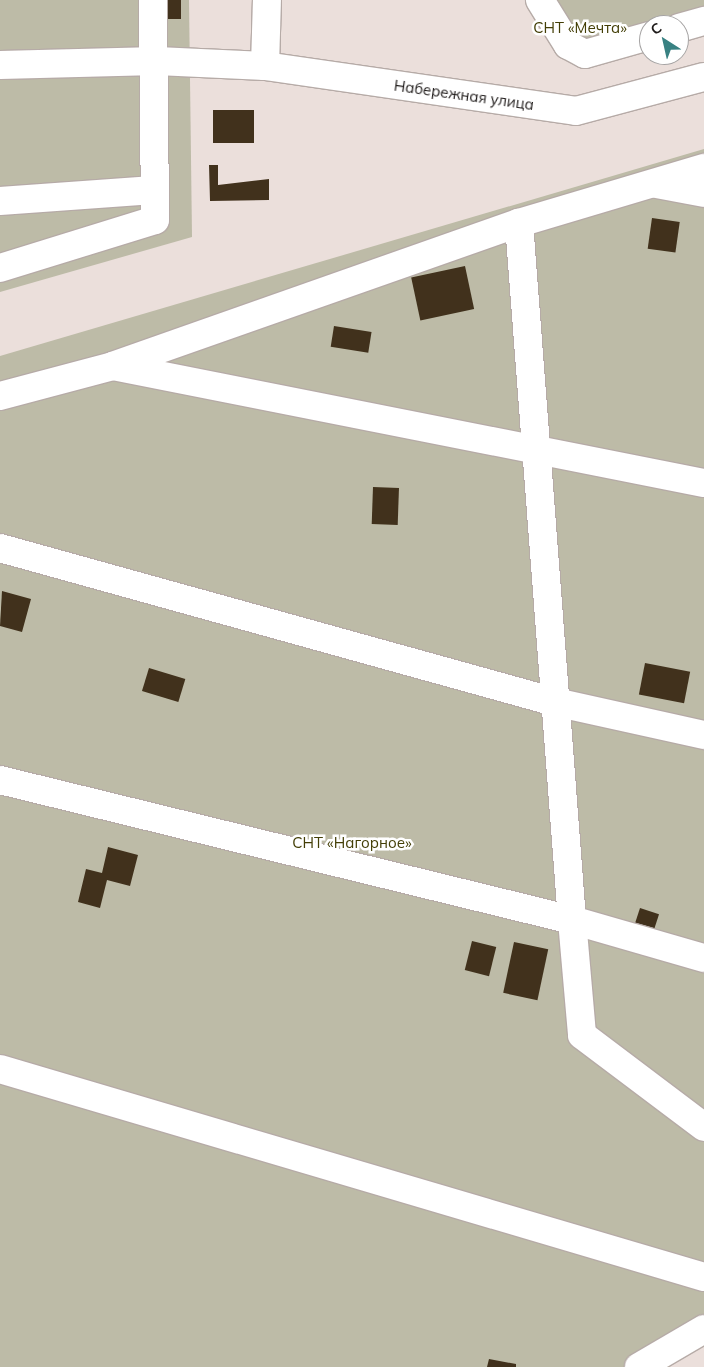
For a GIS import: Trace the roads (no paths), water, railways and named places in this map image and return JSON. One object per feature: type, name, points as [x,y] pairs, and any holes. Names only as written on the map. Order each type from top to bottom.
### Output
[{"type":"street","points":[[0,268],[155,220],[157,61],[153,0]]},
{"type":"street","points":[[265,66],[266,0]]},
{"type":"street","points":[[540,0],[568,45],[585,54],[639,39]]},
{"type":"street","points":[[689,25],[704,21]]},
{"type":"street","name":"Набережная улица","points":[[0,65],[157,61],[265,66],[576,111],[704,76]]},
{"type":"street","points":[[0,396],[113,366],[519,223],[704,168]]},
{"type":"street","points":[[650,183],[704,193]]},
{"type":"street","points":[[0,202],[154,190]]},
{"type":"street","points":[[519,223],[582,1035],[704,1126]]},
{"type":"street","points":[[113,366],[704,483]]},
{"type":"street","points":[[0,548],[556,702],[704,735]]},
{"type":"street","points":[[0,780],[572,920],[704,958]]},
{"type":"street","points":[[0,1069],[704,1277]]},
{"type":"street","points":[[639,1367],[704,1328]]},
{"type":"park label","name":"СНТ «Мечта»","points":[[580,28]]},
{"type":"park label","name":"СНТ «Нагорное»","points":[[352,843]]}]
